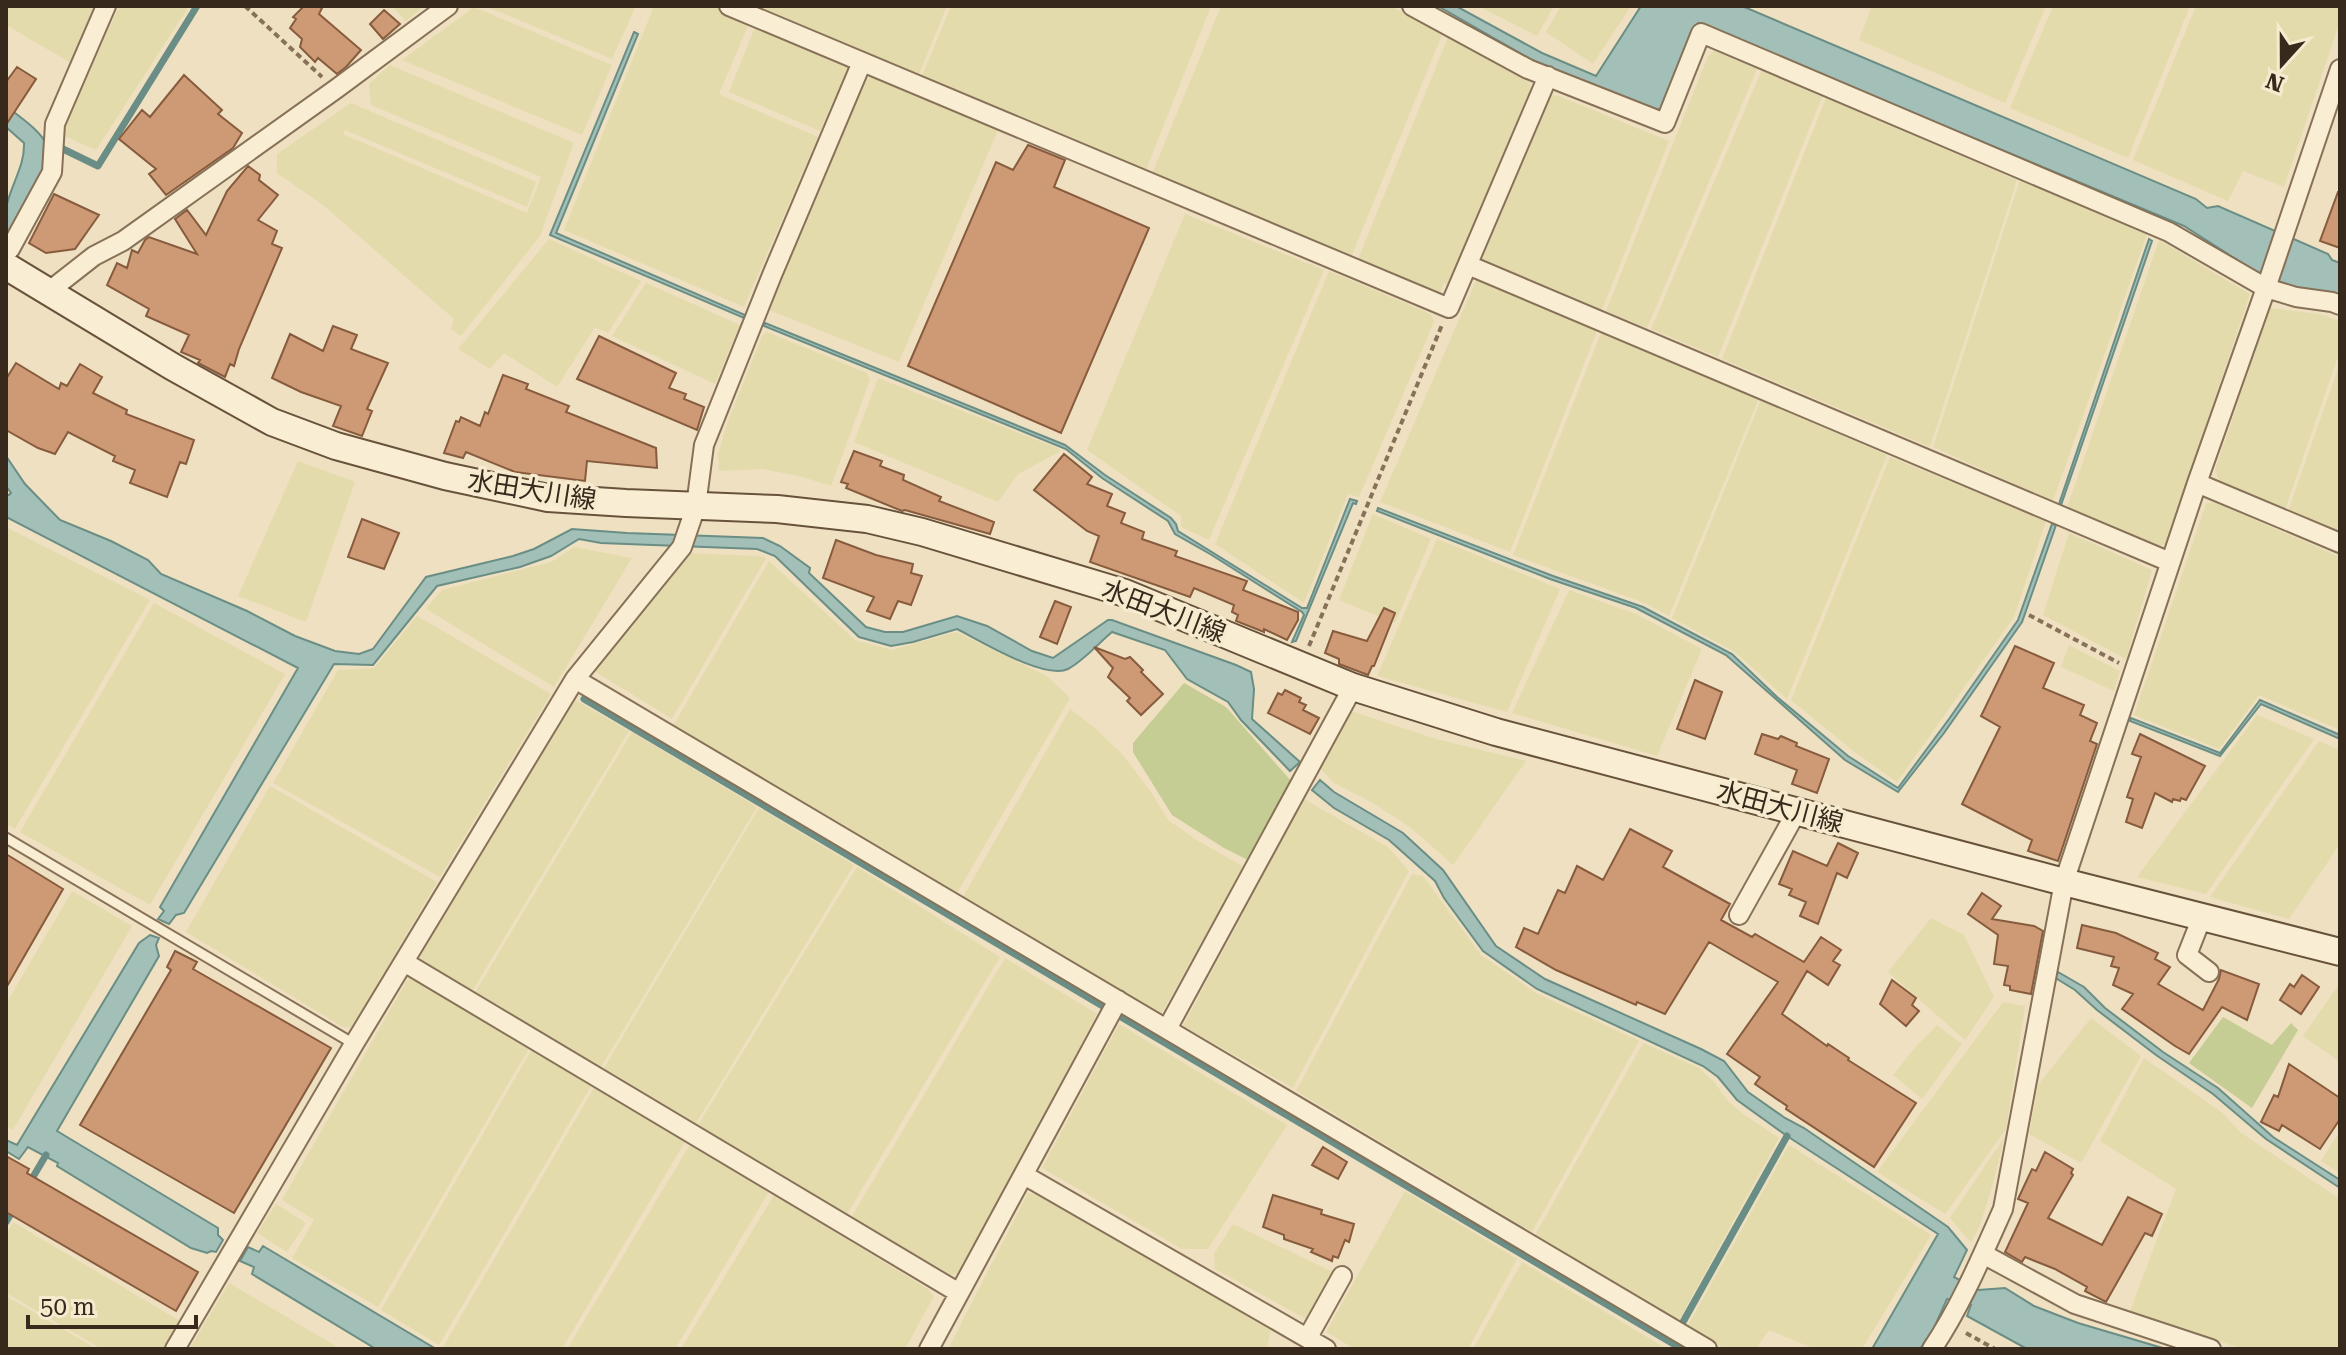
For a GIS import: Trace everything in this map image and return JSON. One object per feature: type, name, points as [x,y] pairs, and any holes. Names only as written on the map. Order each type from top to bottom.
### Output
[{"type":"main road","name":"水田大川線","points":[[8,258],[48,292],[173,367],[272,422],[336,446],[445,476],[548,498],[777,509],[867,519],[922,532],[1125,593],[1353,687],[1496,732],[2340,952]]},
{"type":"street","points":[[8,258],[52,172],[55,124],[106,6]]},
{"type":"street","points":[[48,292],[94,256],[123,241],[448,6]]},
{"type":"street","points":[[729,6],[1449,308],[1548,76]]},
{"type":"street","points":[[1412,6],[1528,69],[1665,123],[1701,33],[2169,232],[2296,297],[2340,305]]},
{"type":"street","points":[[175,1349],[354,1044],[575,679],[685,541],[696,506],[704,445],[862,62]]},
{"type":"street","points":[[1932,1349],[1947,1325],[2003,1209],[2064,882],[2170,562],[2340,69]]},
{"type":"street","points":[[1468,265],[2170,562]]},
{"type":"street","points":[[2197,483],[2340,543]]},
{"type":"street","points":[[575,679],[1707,1349]]},
{"type":"street","points":[[1167,1029],[1353,687]]},
{"type":"street","points":[[1739,915],[1797,811]]},
{"type":"street","points":[[2202,917],[2187,955],[2209,972]]},
{"type":"street","points":[[404,962],[959,1293]]},
{"type":"street","points":[[929,1349],[1118,1000]]},
{"type":"street","points":[[1024,1175],[1326,1349]]},
{"type":"street","points":[[1983,1254],[2075,1304],[2211,1349]]},
{"type":"street","points":[[1308,1337],[1342,1276]]},
{"type":"lane","points":[[6,838],[354,1044]]},
{"type":"path","points":[[245,6],[336,89]]},
{"type":"path","points":[[1302,664],[1449,308]]},
{"type":"path","points":[[2029,615],[2135,672]]},
{"type":"path","points":[[1947,1325],[1995,1349]]},
{"type":"shaded area","points":[[6,6],[95,6],[71,63],[6,25]]},
{"type":"shaded area","points":[[119,6],[189,6],[96,150],[62,135]]},
{"type":"shaded area","points":[[392,6],[424,6],[406,21]]},
{"type":"shaded area","points":[[485,6],[636,6],[612,59]]},
{"type":"shaded area","points":[[654,6],[713,6],[750,21],[719,94],[818,137],[744,307],[564,230]]},
{"type":"shaded area","points":[[758,6],[947,6],[919,74]]},
{"type":"shaded area","points":[[951,6],[1211,6],[1146,170],[922,76]]},
{"type":"shaded area","points":[[1221,6],[1391,6],[1442,35],[1351,257],[1151,176]]},
{"type":"shaded area","points":[[1478,6],[1554,6],[1537,36]]},
{"type":"shaded area","points":[[1561,6],[1631,6],[1593,64],[1546,32]]},
{"type":"shaded area","points":[[1872,6],[2046,6],[2005,103],[1859,40]]},
{"type":"shaded area","points":[[2053,6],[2190,6],[2128,158],[2010,108]]},
{"type":"shaded area","points":[[2196,6],[2340,6],[2340,21],[2284,187],[2243,171],[2228,201],[2133,160]]},
{"type":"shaded area","points":[[474,7],[612,65],[582,135],[402,60]]},
{"type":"shaded area","points":[[755,27],[848,67],[820,131],[729,92]]},
{"type":"shaded area","points":[[1448,37],[1529,82],[1531,89],[1450,286],[1444,283],[1439,296],[1357,262]]},
{"type":"shaded area","points":[[1714,51],[1757,69],[1647,328],[1606,311],[1708,56]]},
{"type":"shaded area","points":[[390,65],[574,143],[540,236],[461,336],[451,329],[454,319],[323,205],[277,173],[277,154],[351,103],[536,182],[527,207],[345,130],[343,134],[527,213],[541,177],[371,105],[369,84]]},
{"type":"shaded area","points":[[1762,70],[1822,97],[1718,357],[1651,329]]},
{"type":"shaded area","points":[[874,77],[998,130],[899,362],[769,310],[866,79]]},
{"type":"shaded area","points":[[1550,95],[1669,141],[1602,310],[1482,260]]},
{"type":"shaded area","points":[[1826,98],[2017,180],[1930,447],[1722,359]]},
{"type":"shaded area","points":[[2020,180],[2147,234],[2053,501],[1933,447]]},
{"type":"shaded area","points":[[1185,214],[1324,270],[1209,540],[1181,527],[1181,516],[1087,450]]},
{"type":"shaded area","points":[[549,239],[641,281],[608,333],[595,327],[557,387],[504,353],[490,369],[458,349]]},
{"type":"shaded area","points":[[2159,240],[2250,294],[2166,544],[2156,547],[2067,508]]},
{"type":"shaded area","points":[[1329,271],[1431,314],[1434,322],[1359,497],[1348,494],[1304,603],[1215,544]]},
{"type":"shaded area","points":[[1476,280],[1597,331],[1510,552],[1380,502]]},
{"type":"shaded area","points":[[646,283],[740,325],[715,384],[612,336]]},
{"type":"shaded area","points":[[2270,308],[2319,314],[2340,321],[2340,351],[2285,510],[2220,483],[2215,470]]},
{"type":"shaded area","points":[[767,332],[867,373],[870,380],[831,486],[762,469],[719,471],[718,454],[728,421],[762,336]]},
{"type":"shaded area","points":[[1601,333],[1759,398],[1669,616],[1645,603],[1513,555]]},
{"type":"shaded area","points":[[2340,363],[2340,532],[2288,511]]},
{"type":"shaded area","points":[[878,378],[1060,449],[1059,452],[1018,474],[998,502],[854,442]]},
{"type":"shaded area","points":[[1761,400],[1887,455],[1787,699],[1735,652],[1672,618]]},
{"type":"shaded area","points":[[1890,457],[2046,521],[2014,617],[1897,782],[1791,700]]},
{"type":"shaded area","points":[[298,461],[355,482],[306,622],[238,596]]},
{"type":"shaded area","points":[[2214,502],[2340,557],[2340,730],[2259,695],[2219,749],[2134,715],[2206,504]]},
{"type":"shaded area","points":[[1373,514],[1431,539],[1395,623],[1339,600]]},
{"type":"shaded area","points":[[6,527],[150,600],[15,829],[6,824]]},
{"type":"shaded area","points":[[2069,533],[2152,570],[2126,659],[2043,615]]},
{"type":"shaded area","points":[[1437,539],[1560,589],[1507,712],[1377,676]]},
{"type":"shaded area","points":[[574,547],[632,558],[554,687],[426,609],[442,590],[551,562]]},
{"type":"shaded area","points":[[687,553],[766,558],[672,719],[591,669]]},
{"type":"shaded area","points":[[769,561],[855,640],[892,650],[956,632],[1047,676],[1070,698],[957,893],[673,726]]},
{"type":"shaded area","points":[[1569,590],[1636,614],[1702,649],[1657,756],[1512,713]]},
{"type":"shaded area","points":[[154,603],[285,674],[150,905],[20,832]]},
{"type":"shaded area","points":[[417,616],[551,694],[440,877],[273,783],[338,670],[374,668]]},
{"type":"shaded area","points":[[2069,645],[2120,671],[2114,691],[2061,667]]},
{"type":"shaded area","points":[[575,700],[629,731],[471,993],[422,964],[420,955]]},
{"type":"shaded area","points":[[1070,709],[1124,756],[1168,820],[1244,867],[1161,1014],[963,897]]},
{"type":"shaded area","points":[[1351,711],[1436,739],[1526,761],[1453,865],[1411,828],[1373,803],[1334,783],[1320,768]]},
{"type":"shaded area","points":[[2257,715],[2314,739],[2206,894],[2137,877]]},
{"type":"shaded area","points":[[632,732],[757,807],[601,1067],[474,994]]},
{"type":"shaded area","points":[[2319,741],[2340,750],[2340,844],[2289,919],[2210,897]]},
{"type":"shaded area","points":[[270,786],[437,882],[352,1027],[343,1027],[186,932]]},
{"type":"shaded area","points":[[1304,799],[1388,847],[1409,871],[1293,1088],[1183,1026]]},
{"type":"shaded area","points":[[759,808],[854,865],[696,1123],[604,1068]]},
{"type":"shaded area","points":[[857,867],[1000,957],[847,1214],[698,1125]]},
{"type":"shaded area","points":[[1412,874],[1423,876],[1481,955],[1536,993],[1639,1041],[1532,1232],[1296,1091]]},
{"type":"shaded area","points":[[72,891],[132,926],[13,1130],[6,1126],[6,1004]]},
{"type":"shaded area","points":[[1931,918],[1964,935],[1994,997],[1965,1040],[1888,972]]},
{"type":"shaded area","points":[[1005,958],[1097,1014],[960,1275],[950,1274],[851,1218]]},
{"type":"shaded area","points":[[416,979],[529,1048],[378,1307],[292,1258],[314,1220],[282,1200],[407,980]]},
{"type":"shaded area","points":[[2340,987],[2340,1062],[2303,1036]]},
{"type":"shaded area","points":[[2003,1002],[2025,1006],[2006,1129],[1945,1214],[1877,1172]]},
{"type":"shaded area","points":[[2091,1018],[2141,1056],[2081,1163],[2029,1134],[2038,1085]]},
{"type":"shaded area","points":[[1119,1024],[1287,1125],[1208,1249],[1182,1249],[1042,1168]]},
{"type":"shaded area","points":[[1937,1025],[1962,1044],[1922,1099],[1893,1075]]},
{"type":"shaded area","points":[[1643,1043],[1699,1068],[1727,1100],[1779,1138],[1679,1320],[1535,1235]]},
{"type":"shaded area","points":[[532,1049],[591,1086],[439,1345],[381,1310]]},
{"type":"shaded area","points":[[2144,1058],[2224,1114],[2240,1132],[2340,1199],[2340,1349],[2243,1349],[2130,1311],[2176,1189],[2100,1141]]},
{"type":"shaded area","points":[[595,1086],[686,1140],[562,1349],[446,1349],[443,1347]]},
{"type":"shaded area","points":[[2340,1131],[2340,1173],[2321,1161]]},
{"type":"shaded area","points":[[2005,1136],[1980,1225],[1971,1243],[1950,1218]]},
{"type":"shaded area","points":[[691,1143],[770,1190],[675,1349],[567,1349]]},
{"type":"shaded area","points":[[1789,1145],[1931,1235],[1862,1349],[1815,1349],[1769,1330],[1756,1349],[1726,1349],[1687,1327]]},
{"type":"shaded area","points":[[1405,1191],[1517,1259],[1468,1349],[1355,1349],[1326,1332]]},
{"type":"shaded area","points":[[1028,1193],[1037,1194],[1271,1329],[1267,1349],[948,1349]]},
{"type":"shaded area","points":[[774,1195],[928,1289],[934,1296],[905,1349],[681,1349]]},
{"type":"shaded area","points":[[276,1204],[306,1223],[287,1252],[257,1233]]},
{"type":"shaded area","points":[[13,1222],[180,1321],[164,1349],[102,1349],[6,1293],[6,1235]]},
{"type":"shaded area","points":[[1233,1224],[1333,1272],[1308,1320],[1215,1269],[1214,1254]]},
{"type":"shaded area","points":[[1522,1262],[1667,1349],[1473,1349]]},
{"type":"shaded area","points":[[229,1283],[341,1349],[189,1349]]},
{"type":"shaded area","points":[[6,1296],[97,1349],[6,1349]]},
{"type":"green space","points":[[1184,683],[1226,707],[1292,782],[1248,860],[1172,815],[1133,752],[1133,743]]},
{"type":"green space","points":[[2223,1017],[2272,1045],[2291,1023],[2298,1030],[2252,1108],[2189,1063]]},
{"type":"water","points":[[1438,6],[1456,6],[1542,53],[1596,76],[1641,6],[1742,6],[2196,199],[2207,208],[2218,206],[2328,254],[2340,263],[2340,296],[2297,289],[2259,274],[2184,226],[1698,23],[1663,108],[1651,112],[1532,60]]},
{"type":"water","points":[[634,32],[638,34],[556,233],[745,315],[744,318],[550,235]]},
{"type":"water","points":[[6,106],[44,140],[47,158],[41,185],[6,249],[6,209],[24,143],[6,127]]},
{"type":"water","points":[[2149,239],[2152,241],[2061,505],[2059,504]]},
{"type":"water","points":[[765,323],[1065,445],[1171,518],[1178,531],[1302,608],[1307,608],[1350,499],[1357,501],[1353,503],[1296,641],[1292,642],[1304,615],[1302,612],[1175,534],[1168,521],[1102,478],[1066,449],[764,326]]},
{"type":"water","points":[[6,456],[25,484],[60,520],[148,560],[161,574],[247,611],[295,636],[335,651],[359,654],[373,649],[426,577],[513,556],[572,529],[763,538],[780,546],[810,568],[809,573],[866,627],[885,632],[903,632],[957,616],[987,626],[1032,651],[1053,658],[1112,620],[1236,665],[1251,672],[1254,689],[1252,719],[1300,762],[1290,771],[1228,702],[1187,679],[1165,650],[1112,632],[1073,666],[1057,671],[1012,658],[957,629],[891,646],[859,637],[775,556],[757,549],[601,543],[579,539],[551,556],[520,567],[437,586],[373,665],[334,664],[184,913],[176,915],[169,924],[158,919],[164,911],[160,907],[298,668],[6,517],[6,494],[11,493],[6,486]]},
{"type":"water","points":[[1378,508],[1553,576],[1643,607],[1732,654],[1777,697],[1848,756],[1898,788],[2018,620],[2052,524],[2056,525],[2022,622],[1898,792],[1845,760],[1726,655],[1636,608],[1550,579],[1377,511]]},
{"type":"water","points":[[2260,700],[2340,735],[2340,739],[2261,704],[2220,756],[2130,721],[2131,718],[2220,753]]},
{"type":"water","points":[[1320,780],[1334,792],[1403,833],[1443,870],[1496,946],[1545,979],[1724,1061],[1748,1092],[1948,1227],[1967,1250],[1954,1277],[1978,1290],[2005,1288],[2034,1306],[2078,1323],[2166,1349],[2027,1349],[1967,1316],[1971,1305],[1947,1299],[1920,1349],[1872,1349],[1938,1234],[1787,1136],[1737,1100],[1718,1077],[1703,1066],[1537,989],[1483,951],[1435,881],[1389,840],[1334,808],[1312,790]]},
{"type":"water","points":[[150,935],[159,938],[156,945],[159,956],[57,1131],[218,1228],[218,1235],[223,1240],[216,1252],[207,1253],[191,1248],[28,1147],[19,1159],[6,1151],[6,1140],[17,1145],[139,943]]},
{"type":"water","points":[[2058,972],[2084,987],[2105,1008],[2163,1052],[2218,1088],[2273,1137],[2340,1180],[2340,1188],[2266,1139],[2213,1094],[2097,1010],[2075,990],[2054,977]]},
{"type":"water","points":[[263,1246],[436,1349],[376,1349],[252,1274],[254,1267],[240,1261],[248,1247],[259,1252]]},
{"type":"building","points":[[304,6],[323,6],[319,14],[361,50],[337,74],[318,58],[315,62],[300,47],[302,39],[290,28],[296,19],[293,17]]},
{"type":"building","points":[[384,10],[400,24],[383,39],[370,24]]},
{"type":"building","points":[[17,67],[36,79],[6,125],[6,82]]},
{"type":"building","points":[[184,75],[222,110],[218,114],[242,133],[233,148],[166,195],[149,174],[156,169],[119,139],[142,110],[150,117]]},
{"type":"building","points":[[1028,145],[1065,160],[1054,187],[1149,228],[1061,433],[908,366],[996,162],[1013,170]]},
{"type":"building","points":[[248,166],[260,175],[259,180],[278,195],[258,220],[277,231],[272,244],[282,248],[234,366],[230,364],[225,377],[198,363],[200,360],[181,352],[189,335],[146,316],[149,309],[107,285],[117,263],[127,268],[132,250],[138,253],[149,237],[197,254],[175,219],[187,210],[206,235],[227,191]]},
{"type":"building","points":[[2340,192],[2340,248],[2320,241]]},
{"type":"building","points":[[54,194],[99,215],[75,249],[46,253],[29,243]]},
{"type":"building","points":[[333,326],[357,335],[351,349],[388,363],[367,409],[372,411],[362,436],[333,426],[341,406],[272,378],[290,334],[323,351]]},
{"type":"building","points":[[599,336],[676,373],[669,388],[686,394],[684,399],[704,407],[697,430],[577,379]]},
{"type":"building","points":[[16,363],[59,389],[61,383],[67,386],[80,364],[102,377],[93,393],[127,410],[126,414],[194,440],[186,464],[180,462],[167,497],[130,483],[135,470],[113,461],[115,456],[68,432],[55,454],[6,430],[6,379]]},
{"type":"building","points":[[503,375],[528,384],[526,389],[569,406],[566,412],[656,448],[657,468],[587,461],[585,481],[515,472],[466,452],[463,458],[444,453],[456,421],[459,422],[461,417],[480,426]]},
{"type":"building","points":[[854,451],[882,461],[880,466],[904,475],[903,480],[941,497],[939,501],[994,522],[990,534],[902,511],[846,488],[848,484],[841,482]]},
{"type":"building","points":[[1064,454],[1092,477],[1087,484],[1112,494],[1107,506],[1125,513],[1121,523],[1144,532],[1142,539],[1177,551],[1175,556],[1247,581],[1243,590],[1298,612],[1298,620],[1287,640],[1236,621],[1238,615],[1232,612],[1234,605],[1194,588],[1190,597],[1090,562],[1099,536],[1087,531],[1034,490]]},
{"type":"building","points":[[362,519],[399,533],[384,569],[348,557]]},
{"type":"building","points":[[836,540],[876,555],[913,564],[911,573],[922,576],[911,605],[898,601],[890,619],[867,611],[874,597],[823,578]]},
{"type":"building","points":[[1055,601],[1071,607],[1057,644],[1040,637]]},
{"type":"building","points":[[1384,608],[1395,613],[1368,675],[1339,664],[1339,659],[1325,653],[1333,631],[1367,641]]},
{"type":"building","points":[[2015,646],[2054,663],[2043,688],[2084,705],[2080,715],[2097,723],[2090,741],[2097,744],[2058,861],[2028,851],[2032,840],[1962,804],[2000,727],[1981,716]]},
{"type":"building","points":[[1094,647],[1125,659],[1130,657],[1163,694],[1141,715],[1127,701],[1130,698],[1108,677],[1113,668]]},
{"type":"building","points":[[1695,680],[1722,692],[1705,739],[1677,729]]},
{"type":"building","points":[[1285,690],[1301,698],[1299,702],[1306,705],[1303,710],[1319,718],[1310,734],[1268,713],[1278,693],[1282,695]]},
{"type":"building","points":[[1762,734],[1778,739],[1781,736],[1797,743],[1796,746],[1829,759],[1817,793],[1792,784],[1797,770],[1755,754]]},
{"type":"building","points":[[2140,734],[2205,766],[2186,800],[2173,799],[2172,802],[2155,793],[2142,828],[2126,822],[2133,799],[2127,797],[2141,757],[2132,754]]},
{"type":"building","points":[[1630,829],[1672,851],[1663,867],[1730,904],[1721,920],[1752,937],[1755,934],[1804,962],[1821,937],[1841,950],[1833,961],[1840,965],[1828,985],[1807,971],[1782,1014],[1916,1103],[1874,1167],[1786,1109],[1787,1106],[1755,1084],[1760,1077],[1727,1054],[1778,982],[1709,942],[1665,1014],[1637,1002],[1636,1005],[1556,970],[1516,947],[1524,928],[1538,934],[1558,890],[1565,893],[1577,866],[1603,880]]},
{"type":"building","points":[[1838,843],[1858,853],[1847,878],[1837,873],[1818,924],[1800,916],[1806,902],[1789,895],[1792,889],[1779,884],[1793,851],[1827,866]]},
{"type":"building","points":[[6,854],[63,889],[6,988]]},
{"type":"building","points":[[1982,893],[2001,906],[1992,919],[2034,926],[2043,931],[2031,994],[2010,990],[2010,986],[2004,985],[2008,966],[1994,964],[1998,935],[1968,914]]},
{"type":"building","points":[[2082,925],[2116,933],[2158,953],[2155,959],[2170,967],[2158,984],[2203,1010],[2221,970],[2259,984],[2247,1020],[2222,1007],[2189,1054],[2175,1046],[2122,1009],[2133,994],[2113,985],[2119,968],[2111,966],[2114,957],[2077,948]]},
{"type":"building","points":[[175,951],[197,962],[193,969],[331,1048],[234,1213],[80,1125],[171,970],[167,967]]},
{"type":"building","points":[[2302,975],[2319,987],[2301,1014],[2280,1000],[2290,984],[2294,987]]},
{"type":"building","points":[[1892,980],[1916,998],[1912,1005],[1919,1011],[1906,1026],[1880,1004]]},
{"type":"building","points":[[2289,1064],[2340,1098],[2340,1119],[2320,1149],[2282,1125],[2279,1131],[2261,1122],[2274,1095],[2278,1097]]},
{"type":"building","points":[[1323,1147],[1347,1162],[1338,1179],[1312,1165]]},
{"type":"building","points":[[2045,1152],[2073,1169],[2073,1175],[2048,1218],[2102,1245],[2128,1197],[2162,1214],[2152,1236],[2145,1233],[2106,1302],[2055,1269],[2025,1257],[2022,1262],[2005,1252],[2028,1203],[2018,1199],[2032,1169],[2036,1171]]},
{"type":"building","points":[[6,1156],[29,1169],[27,1173],[198,1272],[176,1311],[6,1212]]},
{"type":"building","points":[[1273,1195],[1354,1224],[1349,1242],[1345,1240],[1338,1258],[1333,1256],[1332,1261],[1263,1227]]},
{"type":"waterway","points":[[63,149],[98,166],[197,6]]},
{"type":"waterway","points":[[584,699],[1682,1349]]},
{"type":"waterway","points":[[1683,1322],[1787,1136]]},
{"type":"waterway","points":[[30,1182],[46,1155]]},
{"type":"waterway","points":[[6,1222],[15,1207]]}]
